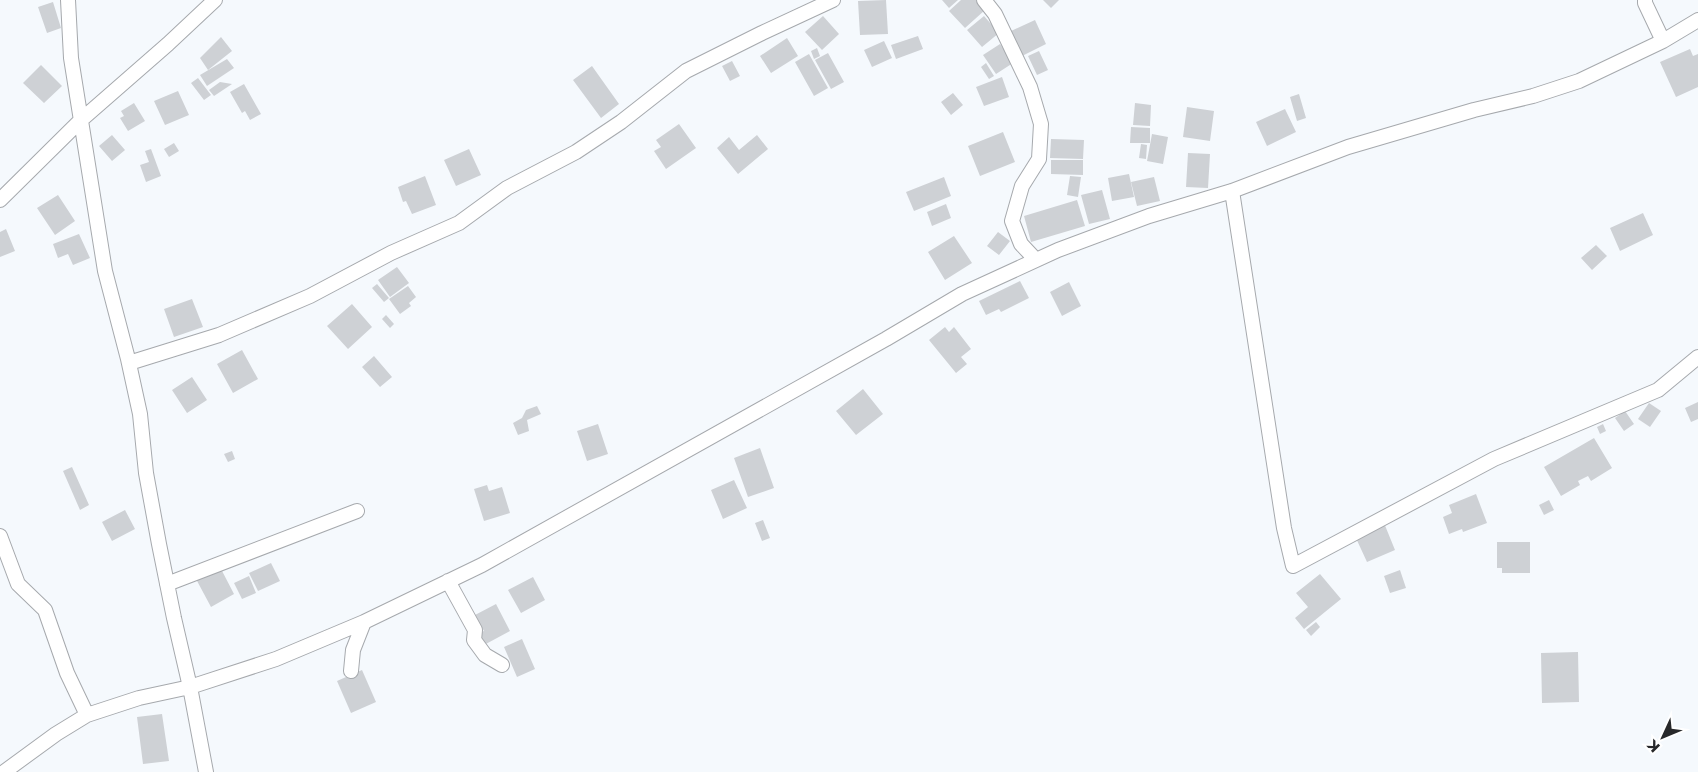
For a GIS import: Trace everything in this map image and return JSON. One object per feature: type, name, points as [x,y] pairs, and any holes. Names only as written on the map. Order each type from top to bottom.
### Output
[{"type":"street","points":[[68,0],[71,58],[80,103],[81,120],[105,271],[140,414],[146,473],[206,772]]},
{"type":"street","points":[[0,200],[81,120],[215,0]]},
{"type":"street","points":[[129,363],[219,334],[301,300],[391,253],[459,223],[508,188],[576,152],[621,122],[686,70],[833,0]]},
{"type":"street","points":[[984,0],[995,14],[1030,87],[1041,124],[1039,159],[1022,186],[1012,221],[1021,244],[1036,260]]},
{"type":"street","points":[[1646,0],[1645,3],[1664,41]]},
{"type":"street","points":[[4,772],[56,734],[87,715],[138,698],[190,687],[276,659],[364,622],[482,565],[886,339],[962,294],[1036,260],[1149,216],[1232,191],[1348,148],[1474,110],[1533,96],[1579,81],[1664,41],[1698,20]]},
{"type":"street","points":[[1232,191],[1284,528],[1293,566],[1494,459],[1658,390],[1698,357]]},
{"type":"street","points":[[167,584],[357,511]]},
{"type":"street","points":[[0,536],[18,584],[45,610],[67,674],[87,715]]},
{"type":"street","points":[[448,581],[474,630],[474,640],[485,655],[502,665]]},
{"type":"street","points":[[351,671],[353,650],[364,622]]},
{"type":"building","points":[[886,0],[888,34],[860,35],[858,1]]},
{"type":"building","points":[[942,0],[958,0],[949,8]]},
{"type":"building","points":[[961,0],[976,0],[985,10],[965,28],[949,11]]},
{"type":"building","points":[[1043,0],[1059,0],[1051,8]]},
{"type":"building","points":[[53,2],[61,28],[47,33],[38,7]]},
{"type":"building","points":[[823,16],[839,34],[822,50],[805,32]]},
{"type":"building","points":[[984,16],[999,33],[982,47],[967,30]]},
{"type":"building","points":[[1035,20],[1046,44],[1022,56],[1011,31]]},
{"type":"building","points":[[918,36],[923,49],[896,59],[891,45]]},
{"type":"building","points":[[221,37],[232,51],[208,70],[200,58]]},
{"type":"building","points":[[787,38],[798,56],[771,73],[760,56]]},
{"type":"building","points":[[884,41],[892,58],[872,67],[864,50]]},
{"type":"building","points":[[1000,44],[1013,63],[996,74],[983,55]]},
{"type":"building","points":[[817,48],[820,56],[814,59],[811,51]]},
{"type":"building","points":[[1690,49],[1693,56],[1698,54],[1698,87],[1676,97],[1660,62]]},
{"type":"building","points":[[1039,51],[1048,70],[1037,75],[1028,56]]},
{"type":"building","points":[[828,53],[844,82],[831,89],[815,60]]},
{"type":"building","points":[[809,54],[828,88],[814,96],[795,62]]},
{"type":"building","points":[[227,59],[234,68],[207,86],[200,75]]},
{"type":"building","points":[[732,61],[740,76],[730,81],[722,66]]},
{"type":"building","points":[[986,63],[994,76],[989,79],[981,67]]},
{"type":"building","points":[[41,65],[62,86],[44,103],[23,83]]},
{"type":"building","points":[[592,66],[619,104],[601,118],[573,80]]},
{"type":"building","points":[[1002,77],[1009,97],[984,106],[976,87]]},
{"type":"building","points":[[198,78],[211,95],[204,100],[191,83]]},
{"type":"building","points":[[220,82],[232,84],[214,96],[209,90]]},
{"type":"building","points":[[244,84],[261,114],[250,120],[245,111],[242,113],[230,92]]},
{"type":"building","points":[[178,91],[189,115],[165,125],[154,101]]},
{"type":"building","points":[[953,93],[963,105],[951,115],[941,102]]},
{"type":"building","points":[[1299,94],[1306,118],[1297,121],[1290,97]]},
{"type":"building","points":[[134,103],[145,121],[128,131],[120,118],[124,116],[121,111]]},
{"type":"building","points":[[1135,103],[1151,105],[1150,126],[1133,125]]},
{"type":"building","points":[[1187,107],[1214,111],[1210,141],[1183,137]]},
{"type":"building","points":[[1285,109],[1296,132],[1267,146],[1256,122]]},
{"type":"building","points":[[679,124],[696,148],[666,169],[654,151],[661,147],[656,140]]},
{"type":"building","points":[[1131,127],[1150,128],[1150,143],[1130,143]]},
{"type":"building","points":[[1003,132],[1015,162],[980,176],[968,146]]},
{"type":"building","points":[[1152,134],[1168,137],[1163,164],[1147,161]]},
{"type":"building","points":[[112,135],[125,150],[112,161],[99,146]]},
{"type":"building","points":[[757,135],[768,149],[738,174],[717,148],[729,137],[739,150]]},
{"type":"building","points":[[1051,139],[1084,140],[1083,159],[1050,158]]},
{"type":"building","points":[[174,143],[179,151],[169,157],[164,149]]},
{"type":"building","points":[[1141,144],[1147,145],[1146,159],[1139,158]]},
{"type":"building","points":[[151,149],[161,176],[146,182],[140,165],[149,162],[145,151]]},
{"type":"building","points":[[469,149],[481,175],[456,186],[444,160]]},
{"type":"building","points":[[1188,153],[1210,154],[1208,188],[1186,187]]},
{"type":"building","points":[[1051,160],[1083,160],[1083,175],[1051,174]]},
{"type":"building","points":[[1129,174],[1134,197],[1112,201],[1108,178]]},
{"type":"building","points":[[425,176],[436,205],[412,214],[406,201],[403,202],[398,187]]},
{"type":"building","points":[[1070,176],[1081,177],[1078,197],[1067,195]]},
{"type":"building","points":[[944,177],[951,196],[914,211],[906,192]]},
{"type":"building","points":[[1154,177],[1160,201],[1137,206],[1131,182]]},
{"type":"building","points":[[1102,190],[1110,219],[1089,224],[1081,195]]},
{"type":"building","points":[[58,195],[75,221],[55,235],[37,208]]},
{"type":"building","points":[[1077,200],[1085,226],[1031,242],[1024,216]]},
{"type":"building","points":[[946,204],[951,218],[932,226],[927,212]]},
{"type":"building","points":[[1643,213],[1653,235],[1620,251],[1610,228]]},
{"type":"building","points":[[6,229],[15,251],[0,257],[0,232]]},
{"type":"building","points":[[998,232],[1010,241],[999,255],[987,246]]},
{"type":"building","points":[[79,234],[90,258],[73,265],[68,254],[58,258],[53,244]]},
{"type":"building","points":[[954,236],[972,263],[945,280],[928,252]]},
{"type":"building","points":[[1596,245],[1607,256],[1592,270],[1581,258]]},
{"type":"building","points":[[397,267],[409,283],[390,297],[378,280]]},
{"type":"building","points":[[1020,281],[1029,298],[1001,312],[999,309],[986,315],[979,301]]},
{"type":"building","points":[[1069,282],[1081,306],[1062,316],[1050,292]]},
{"type":"building","points":[[377,284],[389,298],[384,302],[372,288]]},
{"type":"building","points":[[408,286],[416,297],[409,303],[411,306],[400,314],[389,299]]},
{"type":"building","points":[[192,299],[203,327],[174,337],[164,309]]},
{"type":"building","points":[[352,304],[372,327],[348,349],[327,326]]},
{"type":"building","points":[[386,315],[394,324],[390,328],[382,319]]},
{"type":"building","points":[[945,327],[949,332],[954,327],[971,349],[961,357],[967,364],[956,373],[929,340]]},
{"type":"building","points":[[242,350],[258,379],[233,393],[217,364]]},
{"type":"building","points":[[374,356],[392,377],[380,387],[362,367]]},
{"type":"building","points":[[192,377],[207,400],[187,413],[172,390]]},
{"type":"building","points":[[863,389],[883,414],[856,435],[836,411]]},
{"type":"building","points":[[1698,402],[1698,419],[1691,422],[1685,408]]},
{"type":"building","points":[[1649,403],[1661,411],[1650,427],[1638,419]]},
{"type":"building","points":[[537,406],[541,414],[527,420],[529,431],[518,435],[513,423],[522,418],[526,410]]},
{"type":"building","points":[[1625,411],[1634,424],[1624,431],[1615,418]]},
{"type":"building","points":[[598,424],[608,454],[587,461],[577,431]]},
{"type":"building","points":[[1603,424],[1606,431],[1600,434],[1597,427]]},
{"type":"building","points":[[1594,438],[1612,468],[1591,481],[1588,476],[1578,481],[1580,485],[1561,496],[1544,467]]},
{"type":"building","points":[[760,448],[774,488],[748,497],[734,458]]},
{"type":"building","points":[[232,451],[235,459],[228,462],[224,454]]},
{"type":"building","points":[[72,467],[89,505],[80,510],[63,471]]},
{"type":"building","points":[[734,480],[747,508],[723,519],[711,490]]},
{"type":"building","points":[[487,485],[489,491],[502,487],[510,513],[484,521],[474,489]]},
{"type":"building","points":[[1476,494],[1487,523],[1463,532],[1462,529],[1449,534],[1443,517],[1452,513],[1449,505]]},
{"type":"building","points":[[1549,500],[1554,510],[1544,515],[1539,505]]},
{"type":"building","points":[[125,510],[135,529],[112,541],[102,522]]},
{"type":"building","points":[[763,520],[770,538],[762,541],[755,523]]},
{"type":"building","points":[[1384,523],[1395,550],[1367,562],[1355,536]]},
{"type":"building","points":[[1497,542],[1530,542],[1530,573],[1502,573],[1502,568],[1497,568]]},
{"type":"building","points":[[271,563],[280,581],[258,591],[249,573]]},
{"type":"building","points":[[220,567],[234,594],[211,607],[196,579]]},
{"type":"building","points":[[1400,570],[1406,588],[1390,593],[1384,576]]},
{"type":"building","points":[[1320,574],[1341,599],[1304,629],[1295,618],[1308,607],[1296,593]]},
{"type":"building","points":[[249,576],[256,593],[242,599],[234,583]]},
{"type":"building","points":[[533,577],[545,600],[521,613],[508,590]]},
{"type":"building","points":[[496,604],[510,631],[484,645],[478,633],[484,631],[475,615]]},
{"type":"building","points":[[1316,622],[1320,627],[1311,636],[1306,630]]},
{"type":"building","points":[[522,639],[535,669],[517,677],[504,647]]},
{"type":"building","points":[[1578,652],[1579,702],[1542,703],[1541,653]]},
{"type":"building","points":[[362,670],[376,702],[351,713],[337,681]]},
{"type":"building","points":[[162,714],[169,761],[143,764],[137,717]]}]
